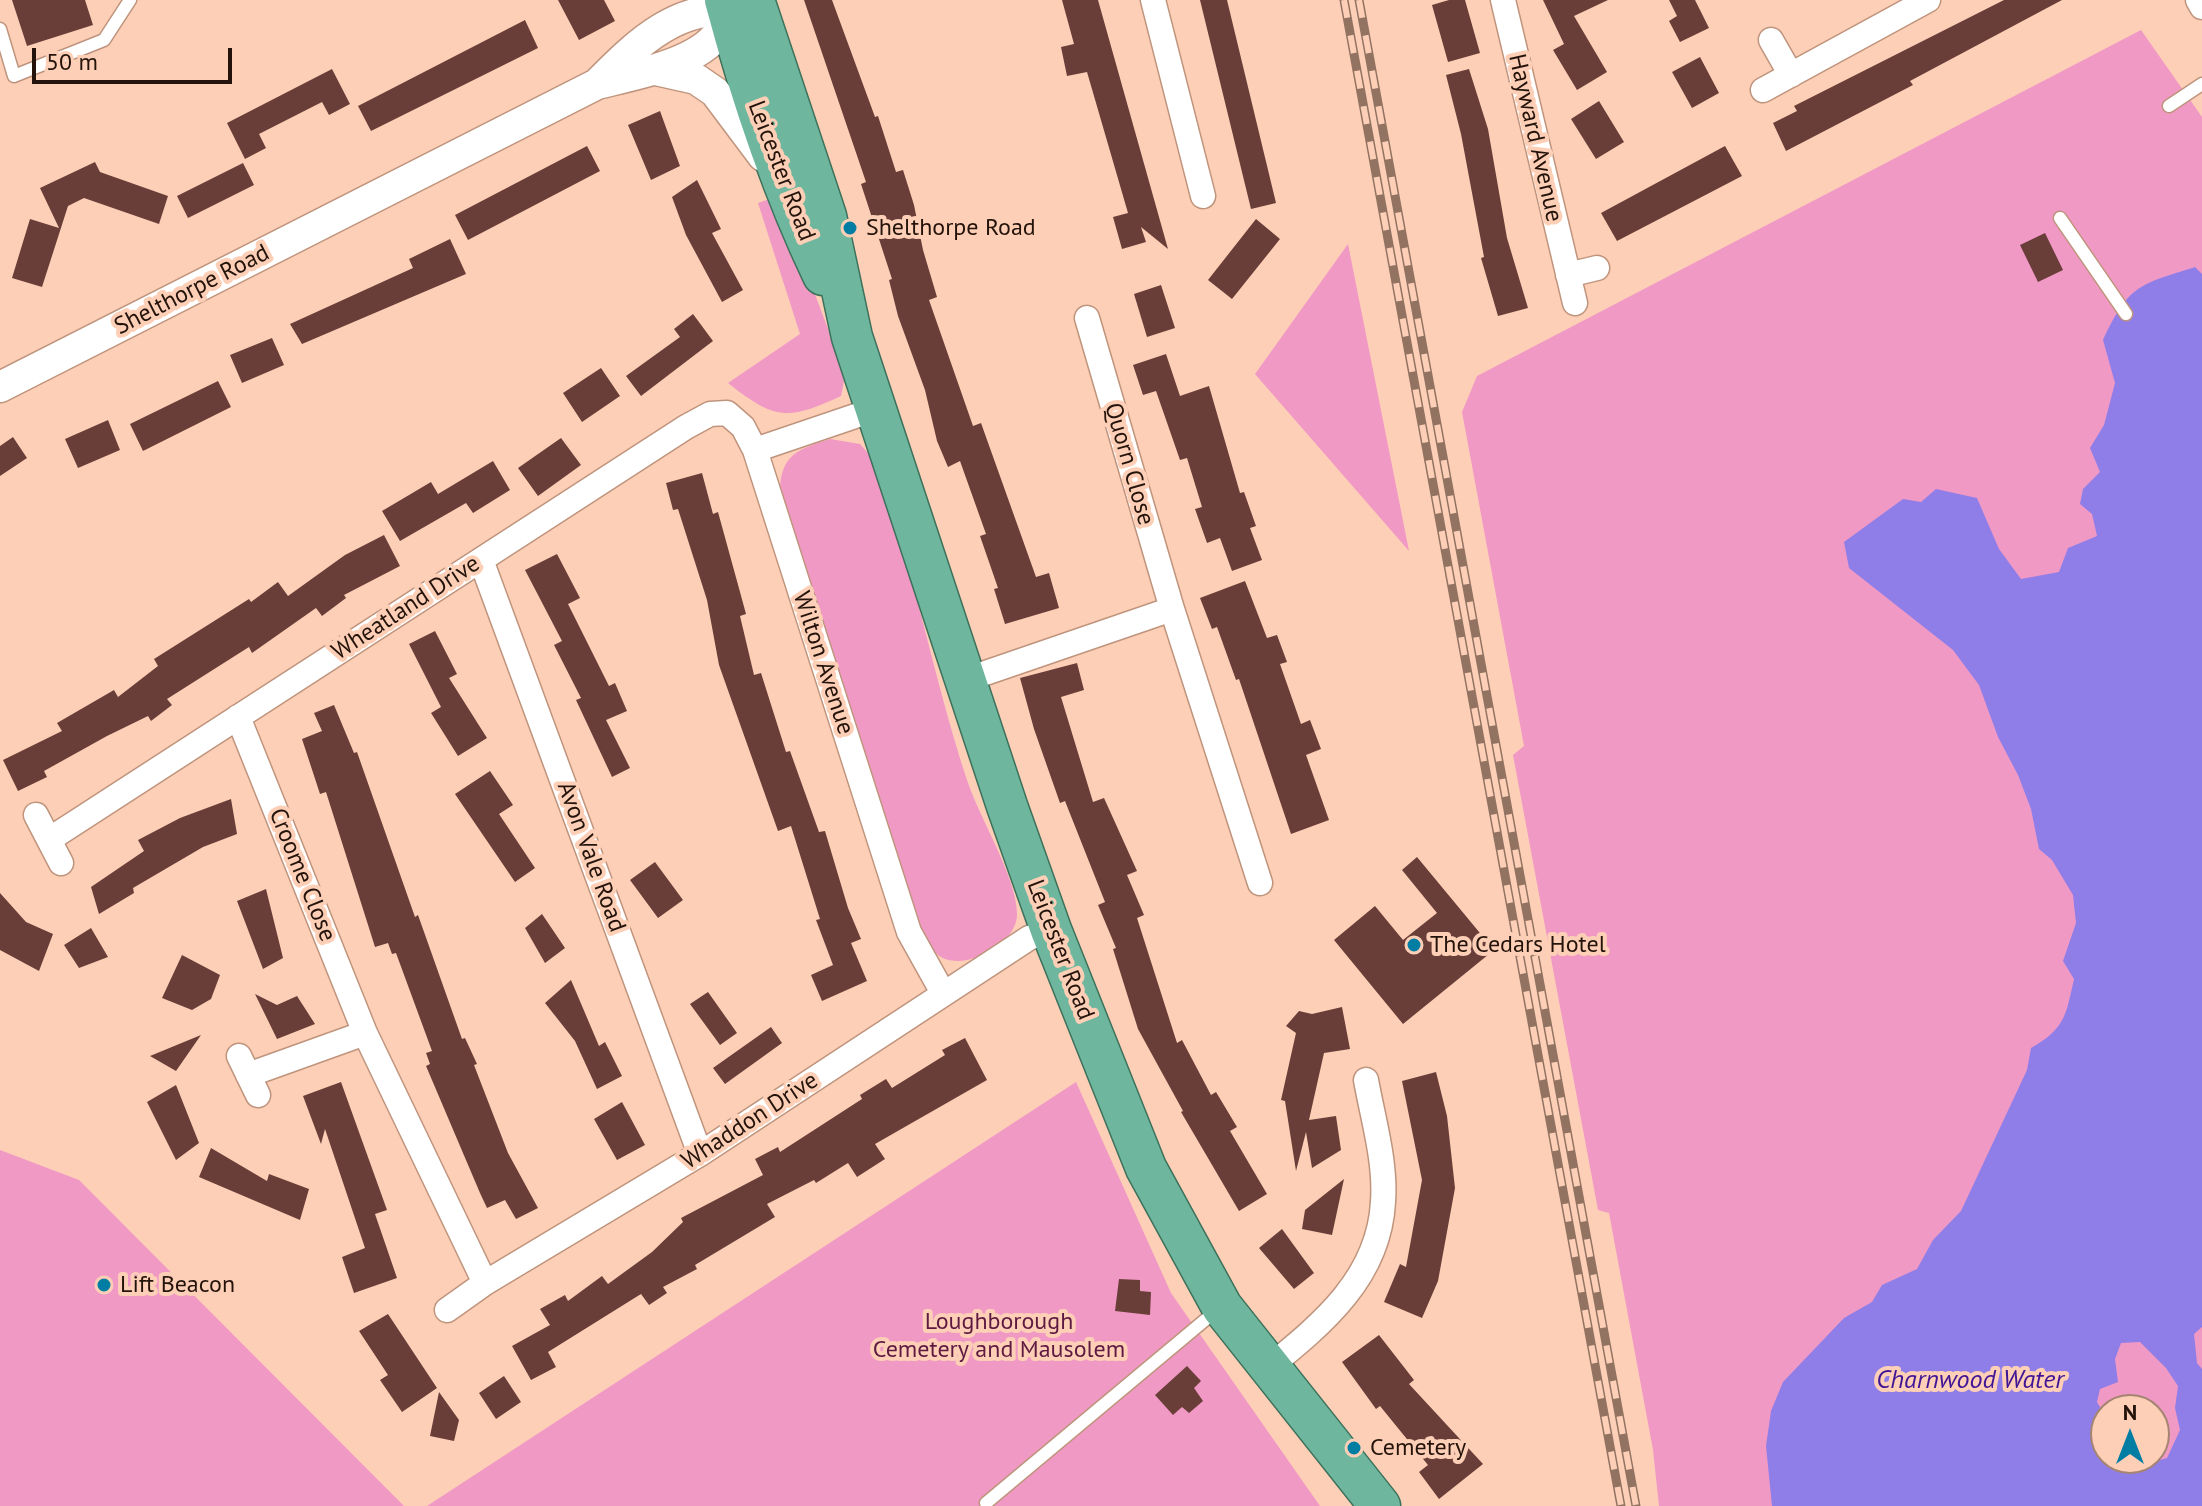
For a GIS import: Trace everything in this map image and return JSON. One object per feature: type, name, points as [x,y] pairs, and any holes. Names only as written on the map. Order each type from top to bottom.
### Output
[{"type":"highway","name":"Leicester Road","points":[[725,7],[747,84],[799,225],[852,337]]},
{"type":"highway","name":"Leicester Road","points":[[725,7],[826,216],[852,337],[965,680],[1051,930],[1146,1168],[1222,1307],[1380,1506]]},
{"type":"street","points":[[1153,0],[1203,196]]},
{"type":"street","name":"Hayward Avenue","points":[[1503,0],[1575,303]]},
{"type":"street","points":[[1763,90],[1928,0]]},
{"type":"street","points":[[2198,0],[2202,7]]},
{"type":"street","name":"Shelthorpe Road","points":[[0,387],[597,84],[656,70],[705,47],[720,31],[725,7]]},
{"type":"street","name":"Shelthorpe Road","points":[[597,84],[637,43],[725,7]]},
{"type":"street","points":[[1771,40],[1791,75]]},
{"type":"street","name":"Shelthorpe Road","points":[[656,70],[696,79],[715,92],[758,147],[799,225]]},
{"type":"street","points":[[1568,275],[1597,268]]},
{"type":"street","name":"Quorn Close","points":[[1087,318],[1172,609],[1260,883]]},
{"type":"street","points":[[755,450],[876,409]]},
{"type":"street","name":"Wheatland Drive","points":[[50,839],[710,414],[727,413],[743,427],[755,450]]},
{"type":"street","name":"Wilton Avenue","points":[[755,450],[909,932],[943,993]]},
{"type":"street","name":"Avon Vale Road","points":[[481,560],[700,1154]]},
{"type":"street","points":[[965,680],[1172,609]]},
{"type":"street","name":"Croome Close","points":[[238,717],[365,1033],[485,1283]]},
{"type":"street","points":[[36,815],[61,863]]},
{"type":"street","name":"Whaddon Drive","points":[[447,1310],[485,1283],[700,1154],[1029,938],[1051,930]]},
{"type":"street","points":[[248,1075],[365,1033]]},
{"type":"street","points":[[1268,1368],[1344,1301],[1370,1258],[1383,1203],[1380,1155],[1366,1080]]},
{"type":"lane","points":[[0,29],[14,76],[104,40],[130,0]]},
{"type":"lane","points":[[2169,106],[2202,84]]},
{"type":"lane","points":[[2060,218],[2126,314]]},
{"type":"lane","points":[[986,1503],[1222,1307]]},
{"type":"green space","points":[[2141,30],[2202,117],[2202,1506],[1659,1506],[1653,1450],[1609,1213],[1598,1210],[1513,755],[1524,746],[1462,412],[1477,376]]},
{"type":"green space","points":[[778,196],[842,366],[844,381],[841,396],[794,413],[770,410],[728,383],[800,334],[758,203]]},
{"type":"green space","points":[[1348,244],[1409,551],[1255,374]]},
{"type":"green space","points":[[830,439],[860,444],[874,460],[900,538],[966,777],[1011,882],[1017,914],[1015,925],[999,945],[974,958],[948,960],[938,955],[929,945],[919,924],[780,490],[788,461],[801,450]]},
{"type":"green space","name":"Loughborough Cemetery and Mausolem","points":[[1076,1082],[1171,1293],[1320,1506],[427,1506]]},
{"type":"green space","name":"Lift Beacon","points":[[0,1150],[79,1180],[404,1506],[0,1506]]},
{"type":"water","name":"Charnwood Water","points":[[2195,267],[2202,274],[2202,1327],[2194,1334],[2197,1363],[2202,1369],[2202,1506],[1772,1506],[1766,1446],[1771,1411],[1783,1382],[1844,1318],[1872,1302],[1882,1285],[1917,1269],[1933,1240],[1961,1211],[2027,1070],[2031,1048],[2051,1034],[2062,1020],[2074,979],[2063,961],[2076,923],[2073,895],[2052,860],[2039,849],[2031,809],[1998,737],[1979,685],[1953,650],[1849,568],[1844,542],[1903,499],[1921,502],[1936,489],[1977,498],[1999,549],[2021,579],[2059,572],[2068,548],[2097,536],[2092,514],[2080,504],[2083,489],[2100,472],[2090,448],[2104,425],[2115,383],[2103,340],[2120,308],[2137,290]]},
{"type":"building","points":[[12,0],[85,0],[93,25],[27,46]]},
{"type":"building","points":[[558,0],[604,0],[615,21],[579,40]]},
{"type":"building","points":[[804,0],[832,0],[875,117],[878,116],[896,172],[903,170],[937,297],[929,300],[973,426],[981,423],[1036,577],[1049,573],[1059,608],[1005,624],[994,589],[998,588],[980,536],[986,534],[960,461],[948,467],[937,441],[925,390],[898,316],[889,280],[892,279],[861,184],[866,182]]},
{"type":"building","points":[[1062,0],[1098,0],[1168,249],[1141,227],[1146,242],[1122,249],[1113,217],[1128,213],[1087,72],[1067,76],[1061,47],[1074,44]]},
{"type":"building","points":[[1200,0],[1227,0],[1276,203],[1251,209]]},
{"type":"building","points":[[1465,0],[1480,53],[1448,62],[1432,5]]},
{"type":"building","points":[[1543,0],[1608,0],[1574,16],[1607,72],[1577,90],[1553,50],[1564,44]]},
{"type":"building","points":[[1669,0],[1695,0],[1709,28],[1680,42],[1669,21],[1677,16]]},
{"type":"building","points":[[2004,0],[2062,0],[1910,81],[1913,85],[1786,151],[1773,123],[1797,111],[1794,106]]},
{"type":"building","points":[[525,20],[538,48],[371,131],[358,106]]},
{"type":"building","points":[[1700,57],[1719,93],[1692,108],[1672,72]]},
{"type":"building","points":[[332,69],[350,104],[329,115],[322,102],[259,134],[266,148],[245,159],[227,123]]},
{"type":"building","points":[[1469,69],[1488,129],[1507,238],[1528,308],[1498,316],[1481,258],[1484,257],[1461,134],[1446,75]]},
{"type":"building","points":[[1599,101],[1624,142],[1596,159],[1571,119]]},
{"type":"building","points":[[660,111],[680,166],[651,180],[628,125]]},
{"type":"building","points":[[587,146],[600,171],[468,240],[455,215]]},
{"type":"building","points":[[1725,146],[1742,176],[1617,241],[1601,213]]},
{"type":"building","points":[[95,162],[100,172],[168,196],[159,224],[84,198],[68,206],[42,287],[12,278],[30,219],[59,228],[40,188]]},
{"type":"building","points":[[243,163],[254,185],[188,218],[177,196]]},
{"type":"building","points":[[697,180],[721,229],[712,233],[743,290],[722,302],[686,235],[672,197]]},
{"type":"building","points":[[1256,219],[1280,239],[1232,299],[1208,280]]},
{"type":"building","points":[[2045,233],[2063,270],[2038,282],[2020,245]]},
{"type":"building","points":[[450,239],[466,274],[302,344],[290,324],[413,268],[409,259]]},
{"type":"building","points":[[1161,285],[1175,328],[1147,337],[1134,294]]},
{"type":"building","points":[[693,314],[713,341],[641,396],[626,376],[680,337],[674,329]]},
{"type":"building","points":[[272,338],[284,365],[242,383],[230,355]]},
{"type":"building","points":[[1166,354],[1180,396],[1209,386],[1240,493],[1244,492],[1256,526],[1250,528],[1262,560],[1232,571],[1220,538],[1207,543],[1195,509],[1202,507],[1187,458],[1180,460],[1156,391],[1143,395],[1133,365]]},
{"type":"building","points":[[601,368],[620,396],[582,422],[563,393]]},
{"type":"building","points":[[218,381],[231,407],[143,451],[130,424]]},
{"type":"building","points":[[108,420],[120,450],[78,468],[65,439]]},
{"type":"building","points":[[13,437],[27,458],[0,476],[0,446]]},
{"type":"building","points":[[561,438],[581,465],[538,496],[518,468]]},
{"type":"building","points":[[493,461],[510,490],[473,513],[466,503],[400,541],[382,511],[431,482],[438,494]]},
{"type":"building","points":[[702,473],[713,514],[718,512],[746,614],[740,616],[754,675],[761,673],[786,752],[790,751],[819,832],[825,831],[848,908],[861,939],[851,943],[867,981],[822,1001],[811,975],[833,965],[816,920],[820,919],[791,826],[778,831],[719,665],[707,600],[678,509],[673,510],[666,483]]},
{"type":"building","points":[[384,535],[400,566],[344,595],[346,598],[322,616],[316,608],[252,653],[249,647],[167,699],[172,705],[151,721],[148,716],[107,736],[44,771],[47,777],[18,791],[3,760],[62,731],[57,723],[114,690],[118,697],[158,666],[154,659],[249,599],[251,602],[278,582],[288,596],[345,555]]},
{"type":"building","points":[[557,554],[580,598],[568,604],[609,686],[615,683],[627,711],[606,720],[630,768],[612,777],[576,700],[581,698],[554,645],[562,641],[525,570]]},
{"type":"building","points":[[1245,581],[1267,638],[1277,635],[1287,662],[1280,664],[1301,724],[1310,720],[1321,749],[1306,755],[1329,820],[1291,834],[1239,679],[1236,680],[1217,627],[1212,629],[1200,598]]},
{"type":"building","points":[[435,631],[457,674],[449,678],[487,738],[458,756],[431,713],[441,707],[409,644]]},
{"type":"building","points":[[1077,663],[1084,690],[1061,697],[1093,802],[1104,798],[1137,871],[1127,875],[1144,915],[1137,918],[1177,1043],[1182,1040],[1211,1095],[1216,1092],[1237,1127],[1230,1131],[1267,1194],[1239,1211],[1181,1112],[1138,1029],[1113,949],[1116,948],[1098,905],[1105,902],[1065,801],[1060,803],[1034,729],[1020,678]]},
{"type":"building","points":[[334,705],[354,753],[357,752],[415,917],[418,915],[462,1039],[465,1038],[477,1064],[474,1065],[508,1153],[538,1208],[516,1219],[505,1200],[487,1208],[480,1193],[426,1066],[430,1064],[426,1053],[432,1051],[396,953],[392,954],[388,943],[375,947],[326,792],[320,794],[302,739],[322,731],[314,713]]},
{"type":"building","points":[[490,771],[513,805],[499,814],[535,868],[515,882],[455,794]]},
{"type":"building","points":[[231,799],[237,834],[203,847],[133,888],[134,893],[99,914],[91,887],[144,851],[138,840],[180,818]]},
{"type":"building","name":"The Cedars Hotel","points":[[1417,857],[1494,950],[1403,1024],[1334,940],[1375,906],[1403,940],[1437,913],[1402,870]]},
{"type":"building","points":[[655,862],[683,900],[658,918],[630,880]]},
{"type":"building","points":[[266,889],[283,958],[263,969],[237,901]]},
{"type":"building","points":[[0,893],[26,922],[53,934],[39,971],[0,950]]},
{"type":"building","points":[[542,914],[565,948],[545,963],[525,928]]},
{"type":"building","points":[[91,928],[108,957],[79,968],[64,945]]},
{"type":"building","points":[[182,955],[220,975],[211,999],[192,1010],[162,998]]},
{"type":"building","points":[[571,980],[599,1046],[605,1042],[622,1076],[597,1089],[575,1041],[545,1003]]},
{"type":"building","points":[[708,992],[737,1033],[720,1045],[690,1004]]},
{"type":"building","points":[[255,994],[277,1005],[297,996],[315,1024],[277,1039]]},
{"type":"building","points":[[1342,1007],[1350,1049],[1324,1053],[1309,1120],[1336,1116],[1341,1150],[1312,1168],[1306,1132],[1296,1171],[1285,1101],[1281,1100],[1296,1033],[1286,1026],[1299,1011],[1312,1014]]},
{"type":"building","points":[[771,1027],[782,1043],[725,1084],[713,1068]]},
{"type":"building","points":[[201,1035],[176,1071],[150,1056]]},
{"type":"building","points":[[965,1038],[987,1080],[875,1144],[885,1159],[857,1177],[848,1163],[816,1183],[814,1180],[767,1204],[775,1217],[695,1265],[697,1269],[663,1287],[667,1293],[649,1305],[641,1294],[548,1352],[556,1367],[531,1380],[512,1346],[550,1325],[540,1309],[565,1295],[568,1301],[602,1276],[608,1284],[652,1252],[683,1222],[681,1218],[763,1175],[755,1159],[778,1147],[780,1152],[862,1099],[860,1095],[886,1079],[892,1088],[945,1055],[942,1050]]},
{"type":"building","points":[[1436,1072],[1447,1116],[1455,1188],[1438,1281],[1422,1318],[1384,1302],[1400,1264],[1406,1267],[1422,1180],[1402,1081]]},
{"type":"building","points":[[341,1082],[387,1210],[375,1214],[397,1278],[354,1293],[342,1257],[365,1248],[325,1129],[321,1144],[303,1096]]},
{"type":"building","points":[[176,1085],[199,1143],[176,1160],[147,1102]]},
{"type":"building","points":[[622,1102],[645,1145],[617,1160],[594,1119]]},
{"type":"building","points":[[211,1148],[267,1181],[269,1174],[309,1189],[300,1220],[199,1177]]},
{"type":"building","points":[[1344,1179],[1332,1235],[1302,1229],[1305,1210]]},
{"type":"building","points":[[1282,1229],[1314,1273],[1294,1289],[1259,1248]]},
{"type":"building","points":[[1119,1279],[1140,1280],[1140,1291],[1151,1292],[1150,1315],[1115,1311]]},
{"type":"building","points":[[388,1314],[437,1388],[402,1412],[380,1380],[388,1375],[359,1331]]},
{"type":"building","points":[[1379,1335],[1414,1380],[1409,1384],[1483,1464],[1439,1499],[1419,1472],[1428,1465],[1380,1406],[1376,1409],[1342,1362]]},
{"type":"building","points":[[1187,1366],[1201,1381],[1194,1388],[1203,1401],[1189,1413],[1182,1407],[1173,1415],[1155,1395]]},
{"type":"building","points":[[504,1376],[521,1402],[496,1419],[479,1393]]},
{"type":"building","points":[[439,1392],[459,1420],[454,1441],[430,1436]]},
{"type":"railway","points":[[1344,0],[1621,1506]]},
{"type":"railway","points":[[1359,0],[1636,1506]]},
{"type":"place","name":"Shelthorpe Road","points":[[850,228]]},
{"type":"place","name":"The Cedars Hotel","points":[[1414,945]]},
{"type":"place","name":"Lift Beacon","points":[[104,1285]]},
{"type":"place","name":"Cemetery","points":[[1354,1448]]}]
